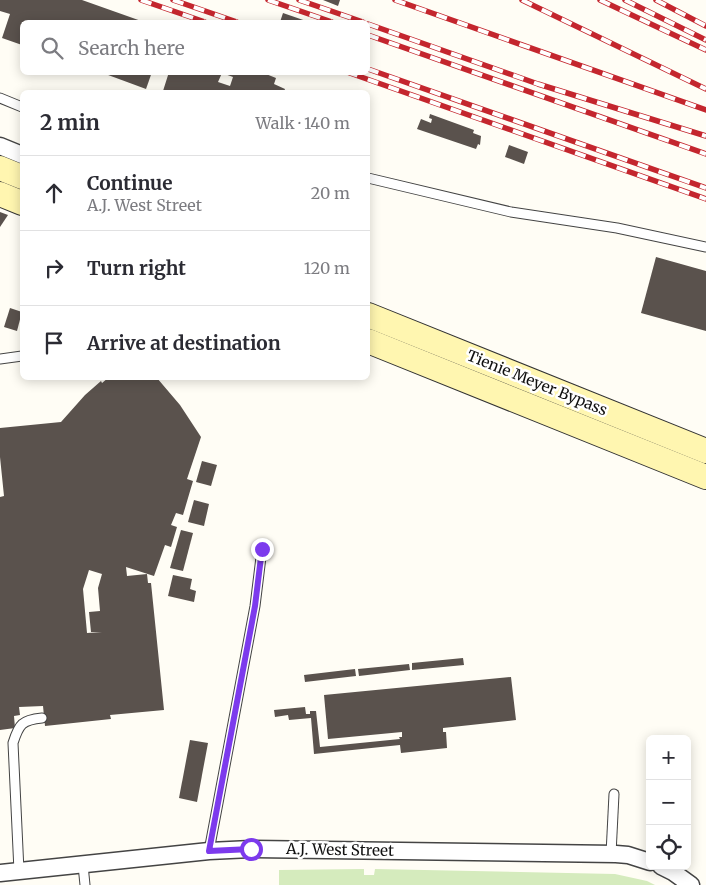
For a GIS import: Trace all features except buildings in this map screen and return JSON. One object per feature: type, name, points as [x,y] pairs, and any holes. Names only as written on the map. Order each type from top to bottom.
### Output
[{"type":"main road","points":[[0,168],[20,175]]},
{"type":"main road","points":[[0,192],[20,200]]},
{"type":"main road","name":"Tienie Meyer Bypass","points":[[370,316],[706,451]]},
{"type":"main road","name":"Tienie Meyer Bypass","points":[[370,343],[706,477]]},
{"type":"street","points":[[0,146],[20,154]]},
{"type":"street","name":"A.J. West Street","points":[[0,873],[209,851],[251,849],[610,854],[628,855],[646,861]]},
{"type":"street","points":[[669,870],[691,885]]},
{"type":"lane","points":[[0,98],[20,106]]},
{"type":"lane","points":[[370,178],[511,212],[617,228],[706,247]]},
{"type":"lane","points":[[0,359],[20,356]]},
{"type":"lane","points":[[209,851],[255,606],[262,549]]},
{"type":"lane","points":[[19,871],[13,743],[20,725],[28,720],[42,718]]},
{"type":"lane","points":[[610,854],[614,794]]},
{"type":"lane","points":[[83,865],[85,885]]},
{"type":"green space","points":[[364,869],[364,875],[374,875],[375,869],[615,874],[647,881],[655,885],[279,885],[279,870]]},
{"type":"railway","points":[[141,0],[199,20]]},
{"type":"railway","points":[[173,0],[231,20]]},
{"type":"railway","points":[[268,0],[326,20]]},
{"type":"railway","points":[[299,0],[357,20]]},
{"type":"railway","points":[[395,0],[706,110]]},
{"type":"railway","points":[[522,0],[706,89]]},
{"type":"railway","points":[[600,0],[706,50]]},
{"type":"railway","points":[[625,0],[706,40]]},
{"type":"railway","points":[[656,0],[706,26]]},
{"type":"railway","points":[[370,25],[538,84],[706,136]]},
{"type":"railway","points":[[370,36],[706,154]]},
{"type":"railway","points":[[370,70],[706,188]]},
{"type":"railway","points":[[355,75],[706,199]]},
{"type":"route","points":[[251,849],[209,851],[255,606],[262,549]]}]
